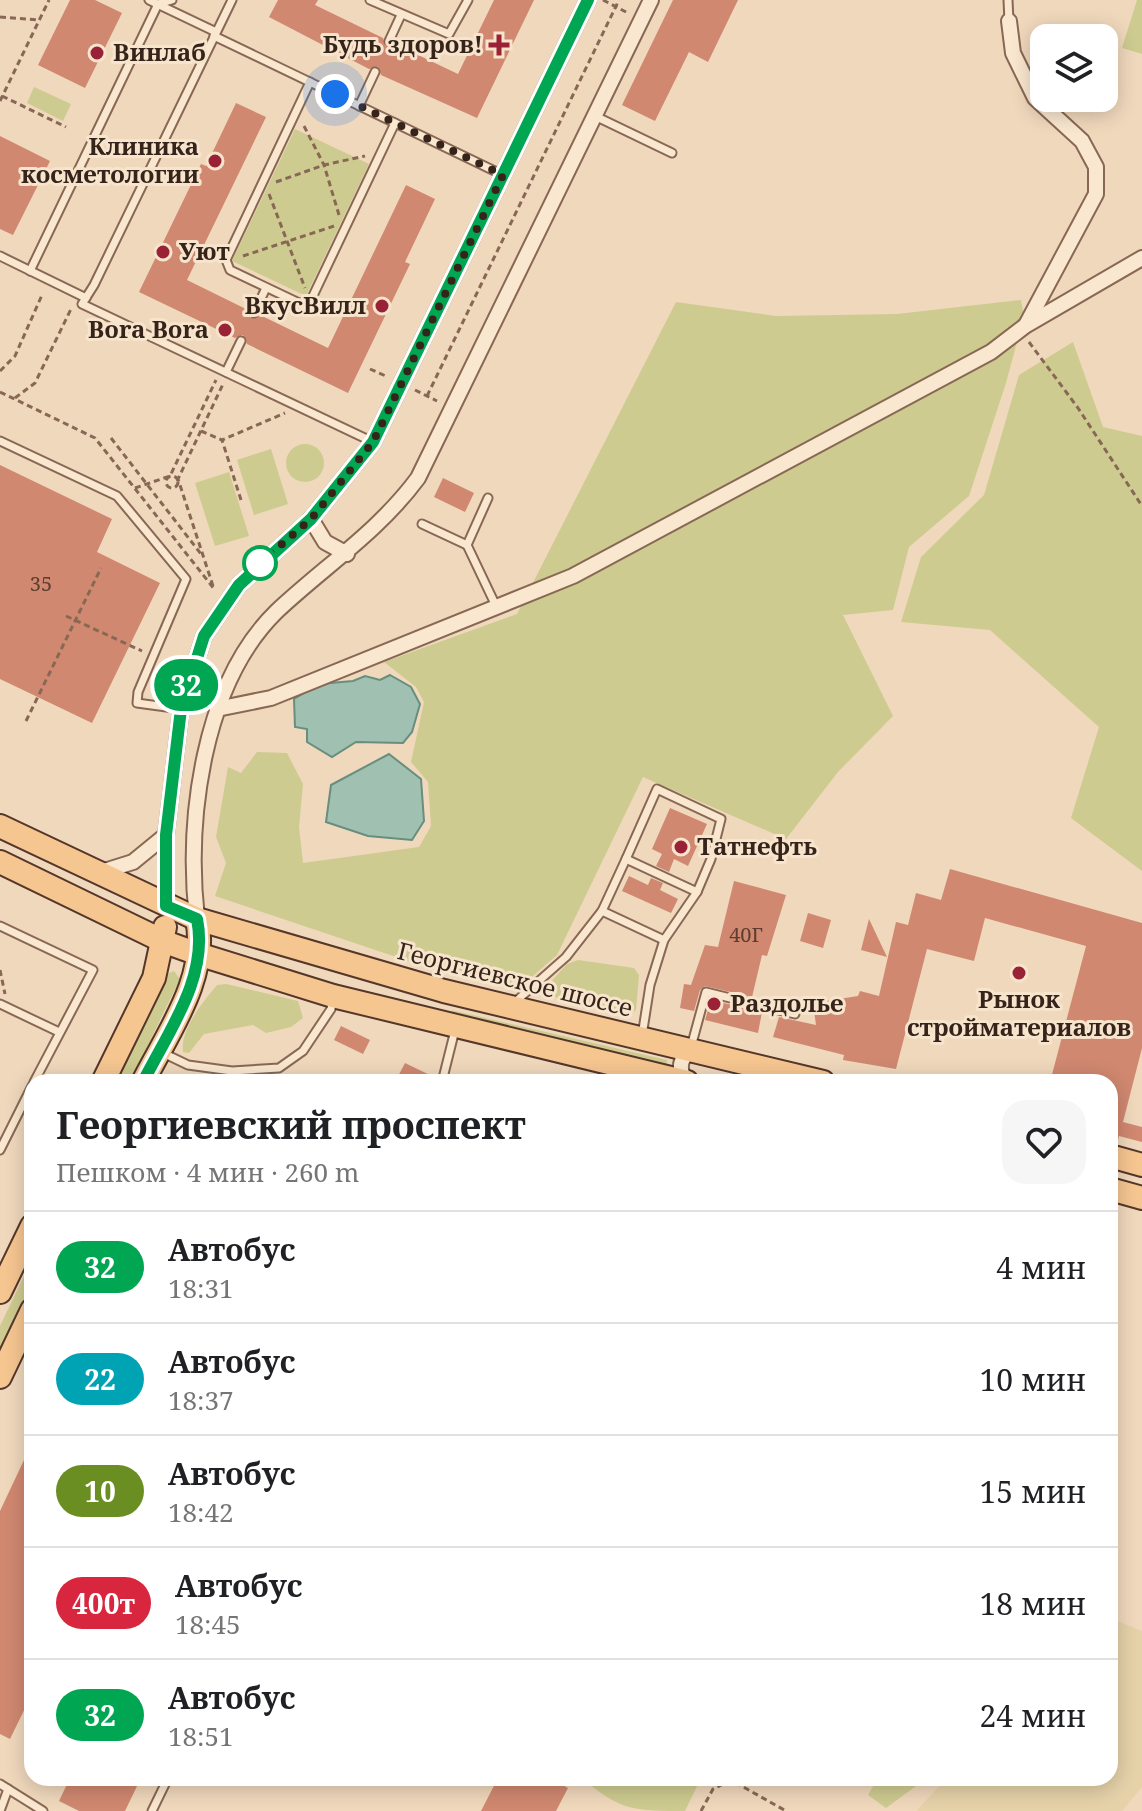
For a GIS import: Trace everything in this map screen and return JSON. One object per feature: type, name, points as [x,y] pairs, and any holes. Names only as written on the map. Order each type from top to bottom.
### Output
[{"type":"main road","name":"Георгиевское шоссе","points":[[0,826],[197,919],[510,1007],[792,1074]]},
{"type":"main road","points":[[0,862],[165,942],[201,955],[333,996],[655,1074]]},
{"type":"main road","points":[[107,1074],[154,978],[165,942],[166,906]]},
{"type":"main road","points":[[147,1074],[188,992],[201,955],[197,919]]},
{"type":"main road","points":[[1118,1158],[1142,1165]]},
{"type":"main road","points":[[1118,1191],[1142,1198]]},
{"type":"main road","points":[[0,1292],[24,1242]]},
{"type":"main road","points":[[0,1377],[24,1339]]},
{"type":"street","points":[[166,906],[166,835],[181,709],[204,636],[222,607],[260,563],[311,519],[373,442],[588,0]]},
{"type":"street","points":[[197,919],[191,867],[196,815],[217,709],[244,654],[269,619],[394,510],[418,478],[651,0]]},
{"type":"street","points":[[1009,21],[1013,53],[1035,98],[1082,141],[1096,167],[1096,194],[1023,328]]},
{"type":"street","points":[[217,709],[271,698],[573,576],[991,352],[1023,328],[1142,258]]},
{"type":"street","points":[[311,519],[325,542],[347,554]]},
{"type":"street","points":[[97,873],[133,862],[166,835]]},
{"type":"street","points":[[682,1074],[681,1061],[695,1049]]},
{"type":"lane","points":[[149,0],[503,175]]},
{"type":"lane","points":[[30,271],[158,4],[172,0]]},
{"type":"lane","points":[[232,0],[82,304],[223,375],[373,442]]},
{"type":"lane","points":[[370,0],[449,34],[468,0]]},
{"type":"lane","points":[[1008,0],[1009,21]]},
{"type":"lane","points":[[389,41],[401,15]]},
{"type":"lane","points":[[359,106],[375,72]]},
{"type":"lane","points":[[310,82],[226,266],[266,288],[299,303],[311,300],[395,123]]},
{"type":"lane","points":[[595,116],[672,153]]},
{"type":"lane","points":[[0,256],[86,298]]},
{"type":"lane","points":[[254,313],[266,288]]},
{"type":"lane","points":[[223,375],[241,341]]},
{"type":"lane","points":[[0,441],[117,496],[186,579],[138,692],[137,703],[181,709]]},
{"type":"lane","points":[[467,545],[488,498]]},
{"type":"lane","points":[[422,524],[467,545],[496,606]]},
{"type":"lane","points":[[510,1007],[566,957],[602,911],[657,789],[721,819],[711,859],[697,892],[664,940],[650,985],[642,1038]]},
{"type":"lane","points":[[626,859],[697,892]]},
{"type":"lane","points":[[602,911],[664,940]]},
{"type":"lane","points":[[0,926],[93,970],[38,1074]]},
{"type":"lane","points":[[695,1049],[706,992],[795,1014]]},
{"type":"lane","points":[[159,1051],[188,1065],[232,1071],[279,1068],[303,1051],[331,1009],[333,996]]},
{"type":"lane","points":[[4,1006],[59,1032]]},
{"type":"lane","points":[[444,1074],[456,1027]]},
{"type":"lane","points":[[0,1150],[24,1102]]},
{"type":"lane","points":[[0,1811],[4,1786],[43,1811]]},
{"type":"lane","points":[[152,1811],[164,1786]]},
{"type":"path","points":[[49,0],[1,97],[66,127]]},
{"type":"path","points":[[603,0],[632,14]]},
{"type":"path","points":[[427,396],[619,0]]},
{"type":"path","points":[[0,17],[39,20]]},
{"type":"path","points":[[226,266],[237,257],[342,223],[324,165],[296,112]]},
{"type":"path","points":[[306,303],[306,289],[266,186],[324,165],[381,153]]},
{"type":"path","points":[[0,371],[15,356],[42,295]]},
{"type":"path","points":[[14,399],[35,383],[71,309]]},
{"type":"path","points":[[1023,328],[1142,506]]},
{"type":"path","points":[[370,369],[390,378]]},
{"type":"path","points":[[223,375],[177,484],[169,487],[166,479],[223,375]]},
{"type":"path","points":[[412,389],[445,405]]},
{"type":"path","points":[[0,392],[95,438],[215,590],[178,479]]},
{"type":"path","points":[[201,431],[222,440],[292,410]]},
{"type":"path","points":[[111,438],[203,557]]},
{"type":"path","points":[[222,440],[241,500]]},
{"type":"path","points":[[135,488],[170,476],[178,479]]},
{"type":"path","points":[[26,721],[101,568]]},
{"type":"path","points":[[66,616],[153,656]]},
{"type":"path","points":[[0,970],[4,1006]]},
{"type":"path","points":[[701,1811],[713,1789],[719,1786]]},
{"type":"path","points":[[742,1786],[786,1811]]},
{"type":"shaded area","points":[[1137,0],[1142,0],[1142,54],[1122,48]]},
{"type":"shaded area","points":[[34,87],[71,104],[63,121],[27,103]]},
{"type":"shaded area","points":[[295,129],[369,164],[306,296],[232,261]]},
{"type":"shaded area","points":[[1021,300],[1024,316],[969,496],[909,547],[893,610],[843,615],[893,716],[838,772],[786,839],[643,777],[557,955],[518,989],[417,964],[215,896],[226,863],[216,837],[228,767],[241,773],[257,752],[287,753],[303,784],[299,827],[303,863],[419,847],[431,826],[428,782],[411,762],[424,702],[416,687],[384,662],[517,614],[676,302],[776,316],[897,314]]},
{"type":"shaded area","points":[[1073,342],[1103,427],[1142,436],[1142,871],[1071,818],[1099,727],[990,630],[901,622],[921,557],[984,495],[1019,375]]},
{"type":"shaded area","points":[[305,444],[318,450],[324,463],[318,476],[305,482],[292,476],[286,463],[292,450]]},
{"type":"shaded area","points":[[271,449],[288,504],[254,515],[237,460]]},
{"type":"shaded area","points":[[229,472],[249,536],[215,546],[195,483]]},
{"type":"shaded area","points":[[390,675],[411,687],[420,704],[412,732],[403,743],[356,742],[332,757],[307,742],[307,729],[295,727],[294,699],[319,684],[353,681],[365,676],[380,680]]},
{"type":"shaded area","points":[[389,754],[421,779],[424,821],[412,840],[368,836],[326,822],[331,785]]},
{"type":"shaded area","points":[[578,960],[634,968],[639,975],[636,1010],[631,1014],[540,994],[567,964]]},
{"type":"shaded area","points":[[174,971],[180,979],[134,1074],[121,1074],[169,973]]},
{"type":"shaded area","points":[[226,984],[298,1001],[303,1018],[291,1027],[266,1033],[253,1025],[204,1034],[189,1053],[183,1052],[185,1034],[194,1016],[217,985]]},
{"type":"shaded area","points":[[451,1010],[667,1060],[666,1068],[460,1019]]},
{"type":"shaded area","points":[[24,1276],[24,1302],[0,1352],[0,1326]]},
{"type":"shaded area","points":[[1118,1621],[1142,1631],[1142,1787],[1122,1811],[916,1811],[939,1786],[1118,1786]]},
{"type":"shaded area","points":[[591,1786],[697,1786],[685,1811],[629,1807]]},
{"type":"shaded area","points":[[873,1786],[916,1786],[886,1808],[868,1795]]},
{"type":"building","points":[[70,0],[95,0],[122,13],[85,88],[38,65]]},
{"type":"building","points":[[278,0],[318,0],[315,5],[383,38],[386,46],[395,44],[458,74],[494,0],[534,0],[477,118],[381,75],[378,67],[369,69],[269,17]]},
{"type":"building","points":[[673,0],[738,0],[708,62],[689,52],[655,121],[622,105]]},
{"type":"building","points":[[236,103],[266,117],[187,280],[248,310],[251,318],[260,315],[328,348],[406,185],[435,199],[405,262],[410,264],[348,393],[247,344],[243,335],[235,338],[139,292],[201,164],[206,166]]},
{"type":"building","points":[[0,136],[50,161],[13,235],[0,229]]},
{"type":"building","points":[[0,465],[112,519],[97,552],[160,583],[92,723],[0,679]]},
{"type":"building","points":[[443,478],[474,493],[465,512],[434,497]]},
{"type":"building","points":[[670,808],[707,824],[688,866],[674,859],[669,872],[656,866],[662,854],[652,849]]},
{"type":"building","points":[[950,869],[1142,923],[1142,1048],[1123,1122],[1142,1127],[1142,1142],[1119,1136],[1118,1140],[1118,1074],[1052,1074],[1086,946],[985,918],[974,961],[927,949],[896,1069],[843,1060],[844,1055],[773,1037],[779,1017],[816,1025],[813,1003],[858,996],[860,991],[879,996],[896,922],[908,925],[916,893],[941,900]]},
{"type":"building","points":[[629,876],[648,885],[651,878],[663,883],[660,890],[678,899],[671,913],[622,891]]},
{"type":"building","points":[[734,881],[786,895],[767,956],[762,955],[752,997],[705,986],[700,990],[694,1011],[680,1008],[684,984],[691,985],[705,945],[718,947]]},
{"type":"building","points":[[808,913],[831,920],[823,948],[800,941]]},
{"type":"building","points":[[869,919],[887,957],[861,950]]},
{"type":"building","points":[[711,1000],[762,1012],[758,1033],[705,1020]]},
{"type":"building","points":[[341,1026],[370,1040],[363,1054],[334,1040]]},
{"type":"building","points":[[405,1063],[428,1074],[399,1074]]},
{"type":"building","points":[[24,1460],[24,1710],[10,1739],[0,1734],[0,1511]]},
{"type":"building","points":[[66,1786],[137,1786],[125,1811],[79,1811],[59,1801]]},
{"type":"building","points":[[494,1786],[568,1788],[556,1811],[481,1811]]},
{"type":"bus line","name":"32","points":[[147,1074],[188,992],[201,955],[197,919],[166,906],[166,835],[184,692],[204,636],[239,585],[311,519],[373,442],[588,0]]},
{"type":"place","name":"Будь здоров!","points":[[499,45]]},
{"type":"place","name":"Винлаб","points":[[97,53]]},
{"type":"place","name":"Клиника косметологии","points":[[215,161]]},
{"type":"place","name":"Уют","points":[[163,252]]},
{"type":"place","name":"ВкусВилл","points":[[382,306]]},
{"type":"place","name":"Bora Bora","points":[[225,330]]},
{"type":"place","name":"Татнефть","points":[[681,847]]},
{"type":"place","name":"Рынок стройматериалов","points":[[1019,973]]},
{"type":"place","name":"Раздолье","points":[[714,1004]]},
{"type":"route","points":[[260,563],[311,519],[373,442],[503,175],[335,94]]}]
